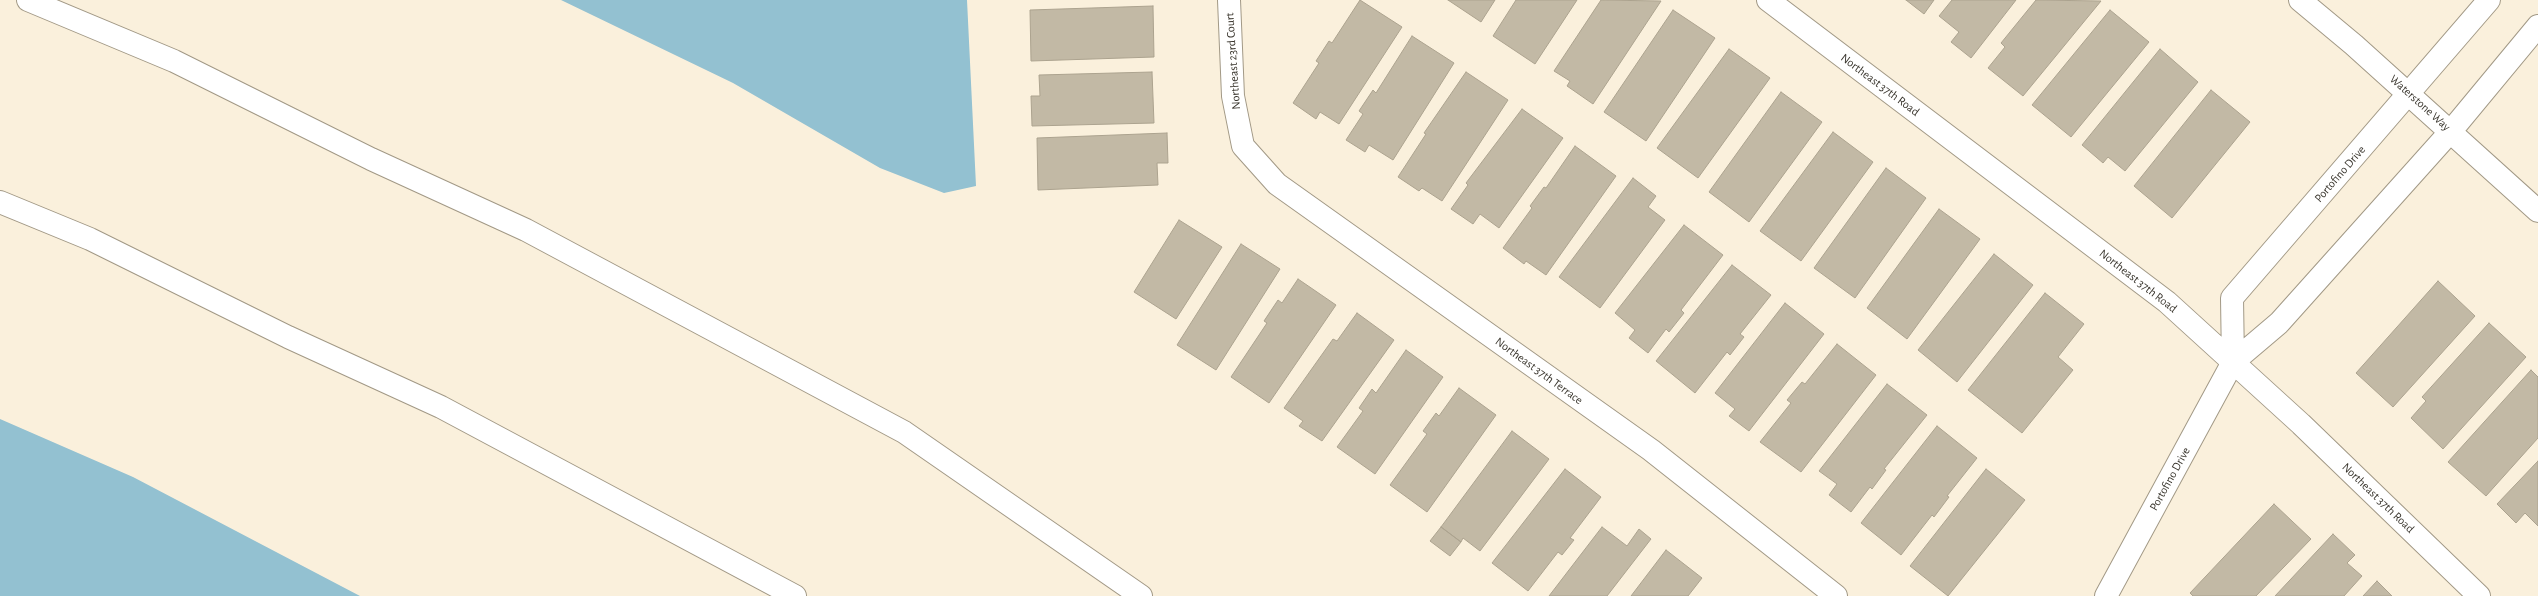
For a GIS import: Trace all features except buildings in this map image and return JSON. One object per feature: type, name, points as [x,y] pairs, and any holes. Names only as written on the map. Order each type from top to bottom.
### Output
[{"type":"main road","points":[[28,0],[174,61],[371,159],[526,230],[904,432],[1140,596]]},
{"type":"main road","name":"Northeast 23rd Court","points":[[1229,0],[1233,96],[1242,146]]},
{"type":"main road","name":"Northeast 37th Road","points":[[1768,0],[2167,302],[2301,424],[2479,596]]},
{"type":"main road","name":"Waterstone Way","points":[[2300,0],[2451,130],[2538,211]]},
{"type":"main road","name":"Portofino Drive","points":[[2233,362],[2232,298],[2410,94],[2489,0]]},
{"type":"main road","name":"Portofino Drive","points":[[2106,596],[2233,362],[2279,323],[2451,130],[2538,26]]},
{"type":"main road","name":"Northeast 37th Terrace","points":[[1242,146],[1277,184],[1651,450],[1836,596]]},
{"type":"main road","points":[[0,202],[90,239],[288,337],[440,407],[795,596]]},
{"type":"water","points":[[561,0],[967,0],[976,186],[944,193],[880,168],[733,83]]},
{"type":"water","points":[[0,419],[133,477],[360,596],[0,596]]}]
